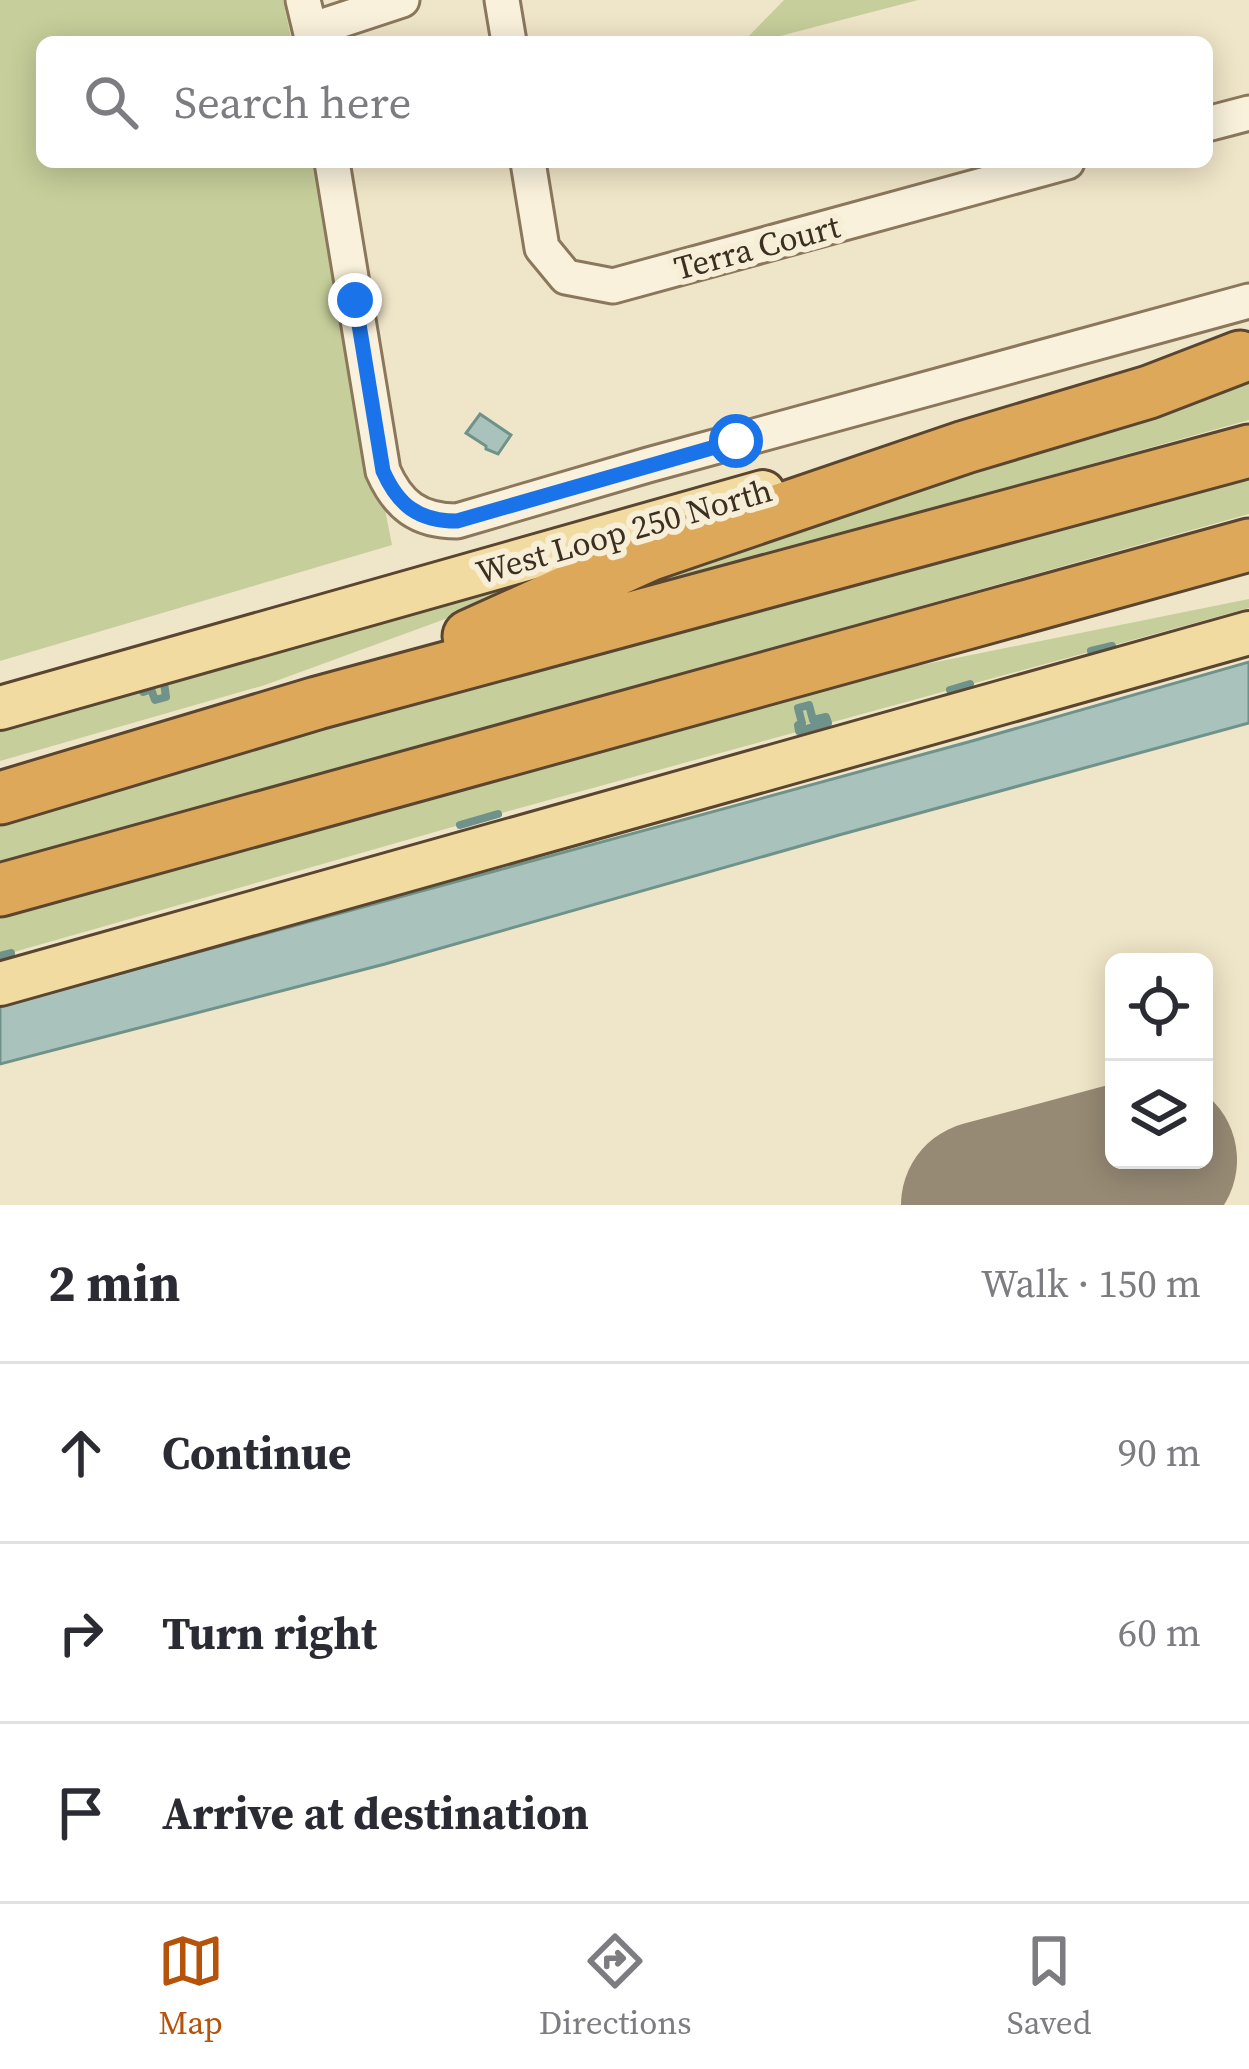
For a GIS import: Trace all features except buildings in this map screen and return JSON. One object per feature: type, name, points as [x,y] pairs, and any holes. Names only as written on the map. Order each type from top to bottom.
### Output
[{"type":"highway","points":[[317,703],[652,554],[965,447],[1149,392],[1245,356]]},
{"type":"highway","points":[[0,798],[317,703],[1249,451]]},
{"type":"highway","points":[[0,890],[1249,544]]},
{"type":"highway","points":[[804,668],[1249,582]]},
{"type":"main road","name":"West Loop 250 North","points":[[0,708],[1245,356]]},
{"type":"main road","points":[[0,984],[1249,633]]},
{"type":"street","points":[[309,24],[402,0]]},
{"type":"street","points":[[502,0],[507,36]]},
{"type":"street","points":[[1213,122],[1249,112]]},
{"type":"street","points":[[333,168],[383,471],[395,497],[419,514],[442,521],[457,521],[1249,301]]},
{"type":"street","name":"Terra Court","points":[[529,168],[542,248],[566,277],[613,286],[1045,168]]},
{"type":"green space","points":[[0,0],[283,0],[291,36],[36,36],[36,168],[317,168],[392,545],[0,661]]},
{"type":"green space","points":[[784,0],[918,0],[780,36],[749,36]]},
{"type":"green space","points":[[1249,375],[1249,420],[653,586],[649,572]]},
{"type":"green space","points":[[1249,468],[1249,514],[0,864],[0,816]]},
{"type":"green space","points":[[612,558],[265,685],[0,761],[0,723],[228,657]]},
{"type":"green space","points":[[1249,599],[1249,608],[0,956],[0,917],[827,684]]},
{"type":"water","points":[[480,414],[511,435],[498,454],[466,433]]},
{"type":"water","points":[[1249,662],[1249,723],[385,964],[0,1064],[0,1006]]},
{"type":"waterway","points":[[1091,651],[1112,646]]},
{"type":"waterway","points":[[163,676],[166,697],[155,700],[151,689],[143,692],[139,683],[163,676]]},
{"type":"waterway","points":[[950,690],[970,684]]},
{"type":"waterway","points":[[809,705],[813,720],[826,717],[828,723],[799,731],[798,708],[809,705]]},
{"type":"waterway","points":[[460,825],[498,814]]},
{"type":"waterway","points":[[0,956],[11,953]]},
{"type":"runway","points":[[985,1205],[1119,1169]]},
{"type":"route","points":[[355,300],[383,471],[395,497],[419,514],[457,521],[736,441]]}]
